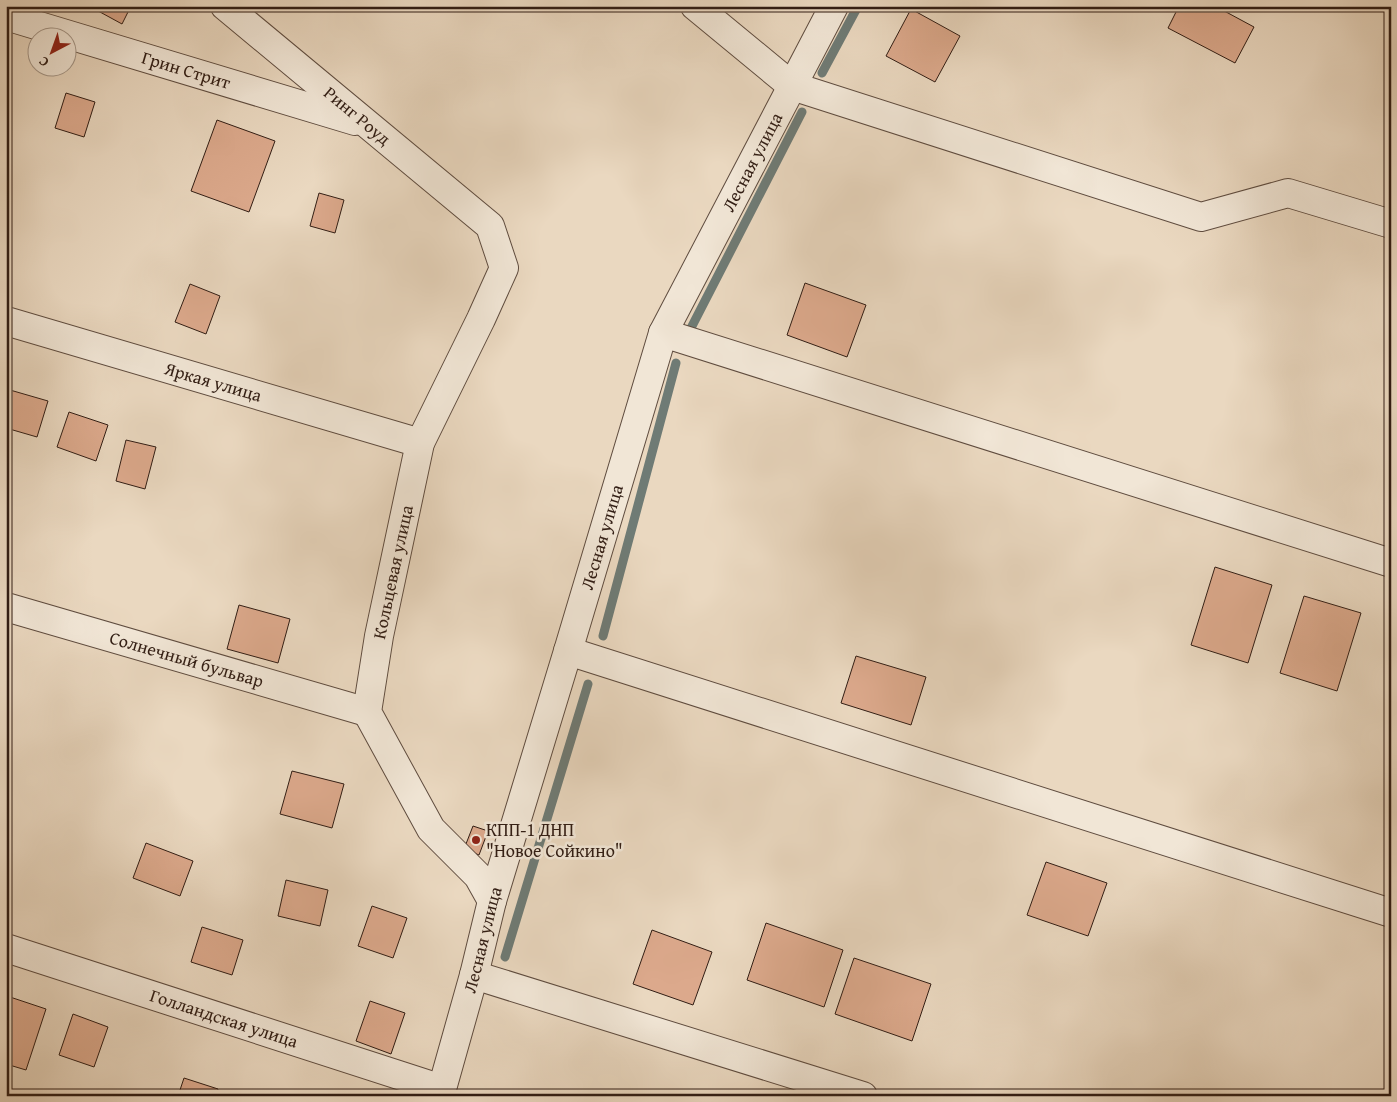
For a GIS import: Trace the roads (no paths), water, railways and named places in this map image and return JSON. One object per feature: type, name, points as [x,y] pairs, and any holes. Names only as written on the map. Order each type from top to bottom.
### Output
[{"type":"street","name":"Ринг Роуд","points":[[224,6],[490,226]]},
{"type":"street","points":[[695,6],[792,86],[1201,216],[1288,193],[1391,224]]},
{"type":"street","name":"Лесная улица","points":[[441,1092],[474,976],[492,900],[664,333],[834,6]]},
{"type":"street","name":"Грин Стрит","points":[[6,16],[366,124]]},
{"type":"street","name":"Кольцевая улица","points":[[367,712],[379,636],[420,443],[504,268],[490,226]]},
{"type":"street","name":"Яркая улица","points":[[6,321],[420,443]]},
{"type":"street","points":[[664,333],[1391,563]]},
{"type":"street","name":"Солнечный бульвар","points":[[6,607],[367,712]]},
{"type":"street","points":[[568,651],[1391,914]]},
{"type":"street","points":[[367,712],[431,829],[478,876],[492,900]]},
{"type":"street","name":"Голландская улица","points":[[6,948],[441,1092]]},
{"type":"street","points":[[474,976],[863,1096]]},
{"type":"waterway","points":[[822,73],[858,6]]},
{"type":"waterway","points":[[690,330],[802,112]]},
{"type":"waterway","points":[[603,636],[676,363]]},
{"type":"waterway","points":[[505,957],[588,684]]},
{"type":"place","name":"КПП-1 ДНП \"Новое Сойкино\"","points":[[476,840]]}]
